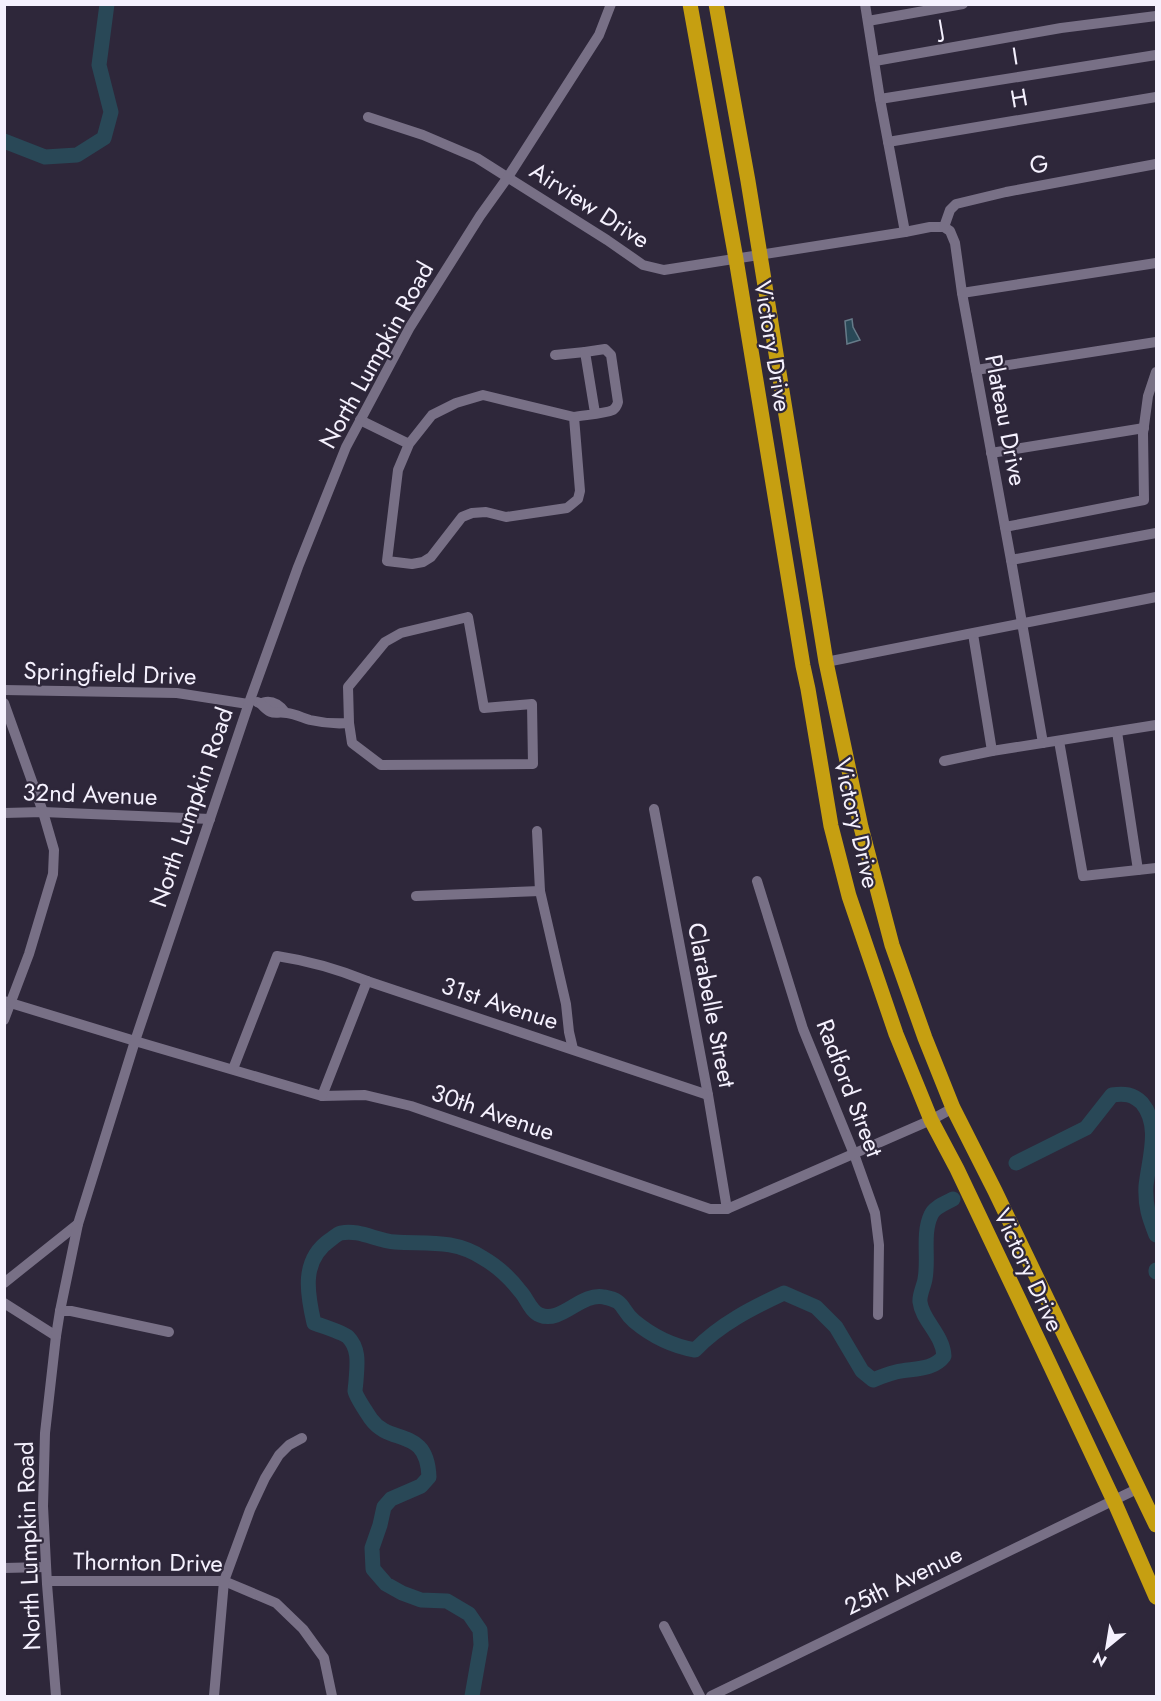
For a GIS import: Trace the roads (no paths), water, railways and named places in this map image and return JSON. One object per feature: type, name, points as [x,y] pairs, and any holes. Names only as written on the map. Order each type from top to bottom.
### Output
[{"type":"highway","name":"Victory Drive","points":[[690,4],[736,258],[831,825],[849,896],[896,1034],[931,1120],[957,1169],[1114,1501],[1156,1597]]},
{"type":"highway","name":"Victory Drive","points":[[716,4],[760,254],[826,662],[861,827],[892,945],[953,1108],[1156,1525]]},
{"type":"highway","points":[[803,666],[826,662]]},
{"type":"street","name":"North Lumpkin Road","points":[[56,1696],[43,1506],[45,1433],[56,1336],[78,1224],[135,1041],[249,702],[298,567],[346,447],[410,327],[599,35],[611,4]]},
{"type":"street","points":[[865,4],[905,232]]},
{"type":"street","points":[[868,21],[963,4]]},
{"type":"street","name":"J","points":[[875,61],[1061,28],[1156,16]]},
{"type":"street","name":"I","points":[[880,99],[1156,55]]},
{"type":"street","name":"H","points":[[888,142],[1156,97]]},
{"type":"street","name":"Airview Drive","points":[[368,117],[423,135],[477,158],[643,265],[664,270],[930,227],[944,227]]},
{"type":"street","name":"G","points":[[944,227],[950,210],[956,204],[1006,192],[1156,164]]},
{"type":"street","name":"Plateau Drive","points":[[944,227],[950,231],[955,243],[1043,743]]},
{"type":"street","points":[[962,293],[1156,263]]},
{"type":"street","points":[[976,370],[1156,342]]},
{"type":"street","points":[[555,355],[605,349],[608,351],[613,367],[618,402],[616,407],[612,410],[574,417],[483,395],[456,403],[432,416],[409,444],[398,470],[387,561],[412,564],[423,562],[431,556],[462,517],[472,513],[486,512],[506,516],[567,508],[573,505],[580,491],[574,417]]},
{"type":"street","points":[[585,352],[595,413]]},
{"type":"street","points":[[1005,527],[1144,500],[1144,428],[1148,396],[1156,372]]},
{"type":"street","points":[[360,420],[409,444]]},
{"type":"street","points":[[991,453],[1144,428]]},
{"type":"street","points":[[1011,560],[1156,533]]},
{"type":"street","points":[[826,662],[1156,597]]},
{"type":"street","points":[[468,617],[484,708],[532,704],[533,764],[381,765],[352,743],[349,723],[348,687],[385,642],[401,633],[468,617]]},
{"type":"street","points":[[973,634],[992,751]]},
{"type":"street","name":"Springfield Drive","points":[[4,690],[177,693],[261,704],[267,710],[277,714],[285,712],[312,721],[349,723]]},
{"type":"street","points":[[4,704],[43,812],[54,850],[53,874],[29,954],[8,1002],[4,1020]]},
{"type":"street","points":[[944,761],[992,751],[1156,725]]},
{"type":"street","points":[[1117,732],[1138,870]]},
{"type":"street","points":[[1059,741],[1083,876],[1156,868]]},
{"type":"street","name":"Clarabelle Street","points":[[654,809],[727,1209]]},
{"type":"street","name":"32nd Avenue","points":[[4,813],[43,812],[210,819]]},
{"type":"street","points":[[537,831],[540,891],[566,1004],[573,1049]]},
{"type":"street","name":"Radford Street","points":[[757,881],[804,1029],[875,1213],[879,1245],[878,1315]]},
{"type":"street","points":[[416,896],[540,891]]},
{"type":"street","name":"31st Avenue","points":[[233,1069],[277,956],[337,969],[708,1095]]},
{"type":"street","points":[[322,1096],[367,981]]},
{"type":"street","name":"30th Avenue","points":[[8,1002],[322,1096],[365,1095],[411,1106],[710,1209],[727,1209]]},
{"type":"street","points":[[727,1209],[931,1120],[953,1108]]},
{"type":"street","points":[[4,1283],[78,1224]]},
{"type":"street","points":[[4,1303],[56,1336]]},
{"type":"street","points":[[60,1311],[71,1311],[169,1332]]},
{"type":"street","points":[[214,1696],[224,1581],[250,1510],[265,1478],[279,1455],[289,1445],[302,1438]]},
{"type":"street","name":"25th Avenue","points":[[711,1696],[1139,1488]]},
{"type":"street","points":[[4,1568],[46,1567]]},
{"type":"street","name":"Thornton Drive","points":[[47,1581],[224,1581],[276,1603],[303,1629],[324,1658],[332,1696]]},
{"type":"street","points":[[664,1626],[700,1696]]},
{"type":"water","points":[[852,319],[853,327],[860,340],[847,344],[845,321]]},
{"type":"waterway","points":[[4,141],[45,157],[77,155],[104,138],[111,112],[99,65],[107,4]]},
{"type":"waterway","points":[[1016,1163],[1086,1128],[1112,1095],[1132,1096],[1142,1103],[1151,1122],[1152,1143],[1146,1200],[1156,1235]]},
{"type":"waterway","points":[[472,1696],[481,1645],[480,1630],[469,1614],[447,1601],[421,1600],[402,1593],[386,1584],[373,1569],[372,1548],[384,1507],[391,1499],[421,1486],[429,1477],[427,1461],[422,1450],[415,1443],[379,1427],[364,1409],[355,1391],[357,1358],[348,1337],[314,1323],[309,1300],[308,1278],[314,1257],[321,1248],[338,1234],[348,1232],[395,1242],[451,1245],[472,1252],[498,1269],[508,1277],[534,1311],[540,1315],[548,1317],[556,1315],[587,1299],[604,1297],[619,1303],[634,1321],[655,1336],[678,1346],[695,1350],[726,1324],[784,1293],[816,1307],[836,1327],[862,1371],[873,1380],[896,1372],[928,1367],[944,1356],[940,1341],[924,1315],[920,1299],[926,1271],[928,1222],[935,1210],[953,1199]]}]
